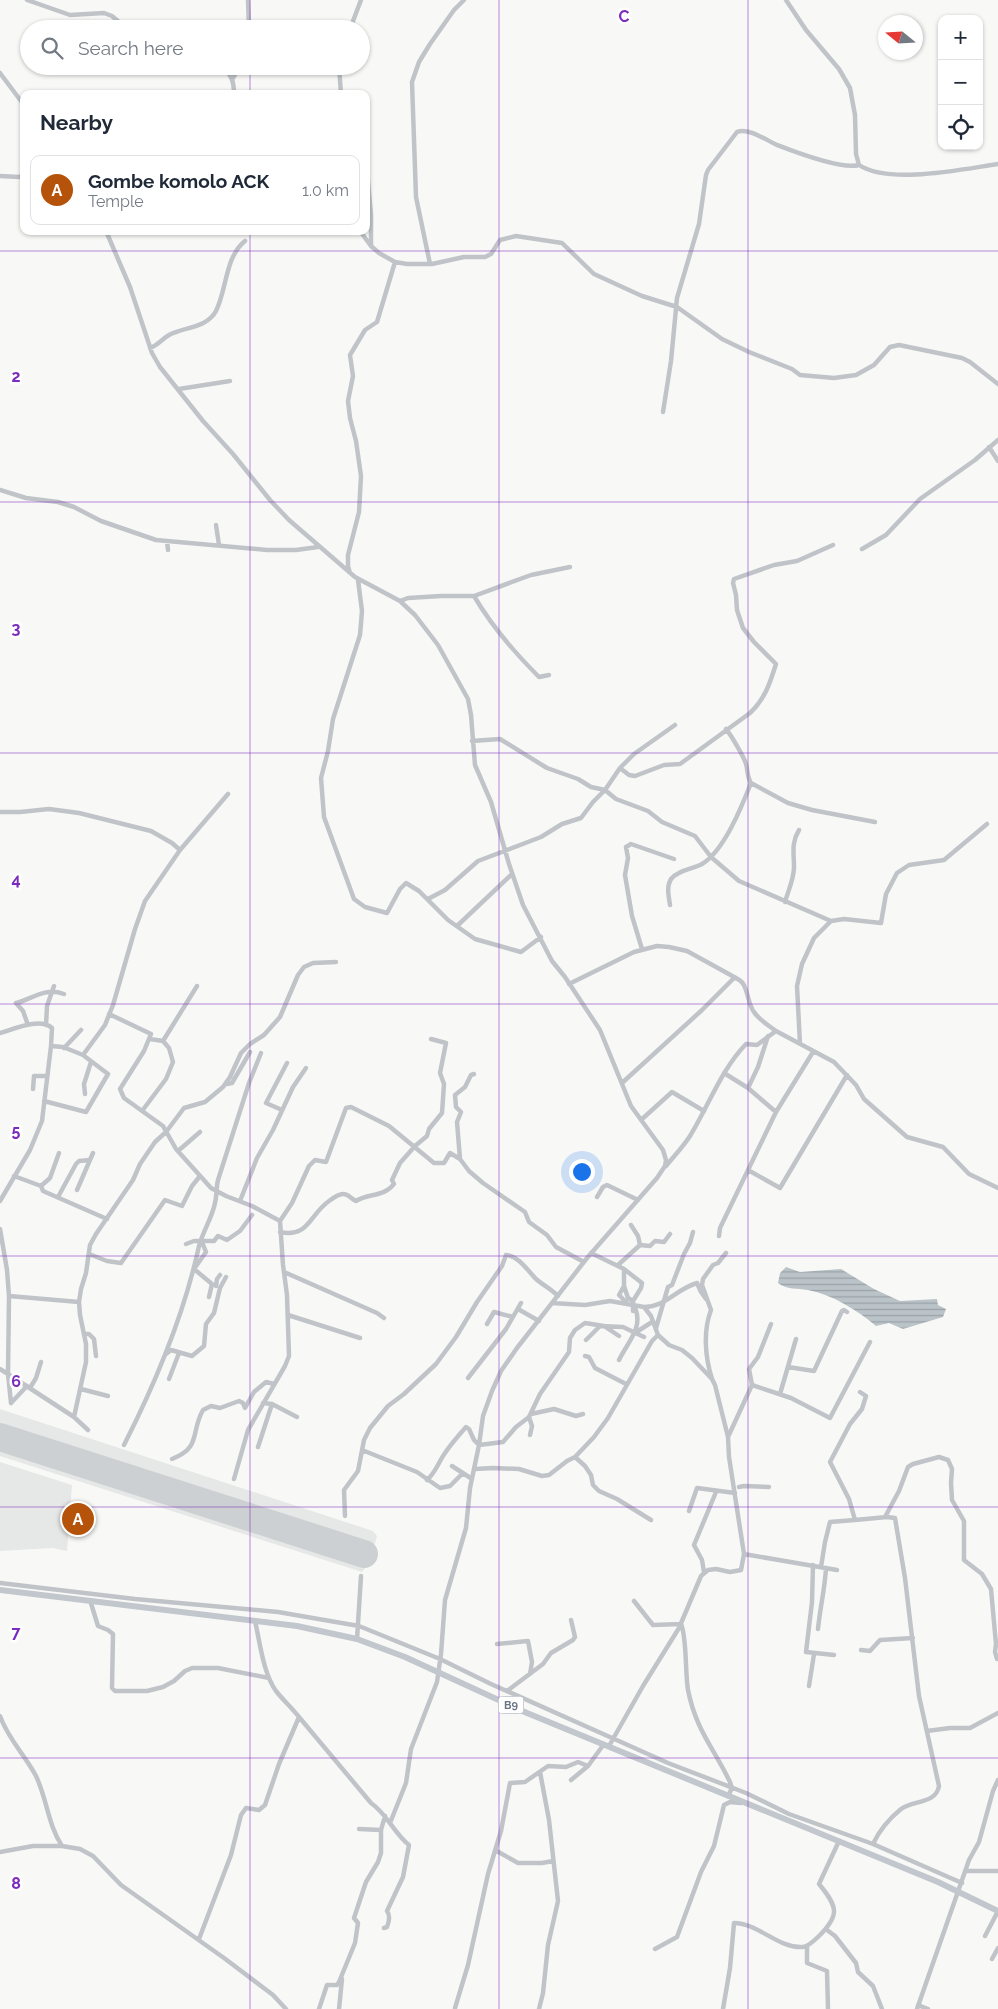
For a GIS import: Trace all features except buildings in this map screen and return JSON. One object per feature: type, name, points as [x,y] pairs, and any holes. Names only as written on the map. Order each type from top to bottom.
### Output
[{"type":"highway","name":"B9","points":[[0,1590],[255,1621],[326,1631],[357,1639],[391,1651],[527,1713],[839,1841],[998,1911]]},
{"type":"street","points":[[27,0],[70,15],[104,13],[117,20]]},
{"type":"street","points":[[248,0],[249,20]]},
{"type":"street","points":[[353,20],[361,0]]},
{"type":"street","points":[[430,264],[416,197],[412,82],[419,62],[430,44],[450,15],[464,0]]},
{"type":"street","points":[[786,0],[806,30],[839,69],[850,88],[855,115],[856,154],[859,165]]},
{"type":"street","points":[[0,73],[20,100]]},
{"type":"street","points":[[234,90],[233,78],[235,75]]},
{"type":"street","points":[[339,75],[341,90]]},
{"type":"street","points":[[663,412],[672,355],[677,298],[700,224],[706,175],[737,132],[744,131],[831,163],[845,167],[859,165],[879,173],[906,176],[998,164]]},
{"type":"street","points":[[0,176],[20,177]]},
{"type":"street","points":[[370,204],[371,246]]},
{"type":"street","points":[[108,235],[130,286],[150,348],[160,367],[203,421],[233,454],[270,500],[318,547],[358,580],[400,601],[415,615],[433,638],[468,699],[475,765],[491,802],[523,905],[552,961],[600,1030],[631,1106],[659,1142],[665,1155],[665,1166]]},
{"type":"street","points":[[363,235],[371,246],[395,262],[430,264],[464,257],[487,257],[500,240],[516,236],[562,243],[594,274],[642,296],[677,307],[722,339],[792,369],[800,376],[834,378],[856,375],[874,365],[890,347],[900,345],[962,358],[998,384]]},
{"type":"street","points":[[150,348],[169,335],[195,327],[213,315],[218,306],[234,253],[245,241]]},
{"type":"street","points":[[351,574],[348,566],[348,555],[359,512],[361,476],[348,401],[353,376],[350,355],[365,330],[375,324],[378,318],[395,262]]},
{"type":"street","points":[[179,389],[230,381]]},
{"type":"street","points":[[862,549],[886,535],[920,499],[998,440]]},
{"type":"street","points":[[990,447],[998,461]]},
{"type":"street","points":[[0,490],[26,498],[58,502],[74,507],[101,521],[149,538],[285,550],[318,547]]},
{"type":"street","points":[[216,525],[218,545]]},
{"type":"street","points":[[166,541],[168,550]]},
{"type":"street","points":[[620,768],[629,775],[635,776],[664,765],[680,764],[747,716],[760,703],[768,690],[776,664],[754,642],[744,628],[737,610],[734,579],[774,565],[797,561],[833,545]]},
{"type":"street","points":[[400,601],[408,598],[474,596],[531,576],[570,567]]},
{"type":"street","points":[[358,580],[362,611],[360,635],[334,719],[328,752],[321,770],[324,817],[344,875],[357,902],[365,908],[387,913],[400,889],[406,884],[415,888],[456,926],[475,939],[521,952],[541,937]]},
{"type":"street","points":[[474,596],[492,623],[530,668],[539,677],[549,675]]},
{"type":"street","points":[[428,899],[445,890],[478,861],[537,839],[562,824],[581,818],[605,790],[620,768],[634,754],[675,725]]},
{"type":"street","points":[[726,730],[731,735],[746,764],[748,778],[751,783],[788,803],[812,810],[875,822]]},
{"type":"street","points":[[472,741],[500,739],[547,768],[578,779],[591,787],[605,790],[616,799],[648,811],[653,817],[670,826],[693,834],[711,857],[739,881],[831,921],[852,919],[881,923],[886,894],[894,878],[902,869],[915,864],[941,861],[987,824]]},
{"type":"street","points":[[670,905],[668,889],[671,879],[685,870],[702,864],[711,857],[724,840],[751,783]]},
{"type":"street","points":[[83,1055],[105,1025],[140,914],[150,894],[180,850],[228,794]]},
{"type":"street","points":[[0,812],[42,809],[71,811],[151,831],[180,850]]},
{"type":"street","points":[[785,902],[793,872],[792,849],[794,838],[799,830]]},
{"type":"street","points":[[642,949],[632,916],[625,875],[628,858],[626,847],[631,844],[674,859]]},
{"type":"street","points":[[456,926],[512,874]]},
{"type":"street","points":[[800,1044],[797,986],[800,970],[814,938],[831,921]]},
{"type":"street","points":[[568,984],[642,949],[657,946],[680,948],[736,978],[745,986],[754,1013],[776,1031],[834,1062],[847,1075],[864,1099],[903,1135],[910,1139],[943,1147],[969,1174],[998,1188]]},
{"type":"street","points":[[226,1085],[241,1053],[250,1044],[264,1035],[280,1017],[300,971],[313,963],[336,962]]},
{"type":"street","points":[[622,1083],[736,978]]},
{"type":"street","points":[[46,1025],[47,1006],[54,986]]},
{"type":"street","points":[[163,1041],[197,986]]},
{"type":"street","points":[[28,1025],[23,1011],[16,1003],[28,1000],[37,993],[51,992],[64,994]]},
{"type":"street","points":[[109,1014],[151,1034],[150,1039],[120,1088],[124,1098],[163,1126],[178,1151],[215,1190],[280,1221]]},
{"type":"street","points":[[0,1033],[28,1025],[46,1025],[52,1028],[42,1121],[30,1150],[0,1201]]},
{"type":"street","points":[[64,1048],[80,1030]]},
{"type":"street","points":[[390,1823],[401,1799],[409,1773],[411,1749],[436,1683],[445,1600],[466,1528],[468,1501],[480,1445],[483,1416],[498,1378],[516,1348],[591,1253],[687,1141],[735,1056],[746,1044],[757,1045],[776,1031]]},
{"type":"street","points":[[748,1088],[758,1067],[769,1035]]},
{"type":"street","points":[[142,1111],[166,1079],[173,1062],[169,1048],[163,1041],[150,1039]]},
{"type":"street","points":[[280,1232],[296,1233],[302,1230],[325,1204],[342,1194],[349,1195],[356,1201],[389,1190],[394,1184],[392,1180],[400,1163],[427,1136],[429,1129],[442,1113],[444,1084],[440,1073],[446,1043],[431,1039]]},
{"type":"street","points":[[44,1101],[86,1112],[108,1074],[83,1055],[64,1048],[51,1046]]},
{"type":"street","points":[[74,1416],[86,1362],[86,1344],[79,1302],[92,1241],[133,1180],[144,1157],[155,1142],[166,1132],[184,1108],[205,1102],[226,1085],[232,1083],[250,1052]]},
{"type":"street","points":[[719,1236],[720,1228],[776,1112],[813,1052]]},
{"type":"street","points":[[124,1445],[143,1408],[182,1310],[201,1242],[215,1203],[215,1190],[244,1095],[261,1053]]},
{"type":"street","points":[[85,1094],[84,1084],[91,1062]]},
{"type":"street","points":[[282,1110],[266,1103],[287,1063]]},
{"type":"street","points":[[240,1201],[257,1158],[293,1087],[306,1068]]},
{"type":"street","points":[[30,1071],[34,1076],[33,1089]]},
{"type":"street","points":[[724,1073],[748,1088],[776,1112]]},
{"type":"street","points":[[460,1159],[457,1122],[461,1112],[456,1107],[455,1095],[464,1087],[471,1075],[474,1074]]},
{"type":"street","points":[[748,1170],[780,1188],[847,1075]]},
{"type":"street","points":[[34,1076],[46,1076]]},
{"type":"street","points":[[641,1120],[672,1092],[704,1110]]},
{"type":"street","points":[[234,1479],[248,1430],[289,1356],[288,1315],[280,1221],[292,1203],[309,1166],[315,1160],[326,1162],[346,1108],[351,1107],[389,1126],[434,1163],[444,1163],[450,1154],[460,1159],[469,1171],[483,1183],[525,1212],[529,1222],[548,1235],[556,1248],[584,1262]]},
{"type":"street","points":[[178,1151],[200,1132]]},
{"type":"street","points":[[42,1186],[50,1178],[59,1153]]},
{"type":"street","points":[[77,1190],[93,1153]]},
{"type":"street","points":[[58,1197],[76,1164],[79,1161],[90,1160]]},
{"type":"street","points":[[14,1176],[42,1186]]},
{"type":"street","points":[[89,1254],[107,1261],[121,1263],[165,1200],[182,1206],[192,1186],[200,1176]]},
{"type":"street","points":[[597,1197],[603,1187],[607,1185],[638,1200]]},
{"type":"street","points":[[42,1186],[43,1191],[107,1219]]},
{"type":"street","points":[[186,1244],[214,1241],[218,1236],[227,1240],[240,1231],[252,1215]]},
{"type":"street","points":[[631,1225],[638,1236],[640,1245]]},
{"type":"street","points":[[0,1229],[7,1273],[8,1374],[11,1403],[36,1378],[41,1362]]},
{"type":"street","points":[[656,1328],[668,1287],[672,1285],[693,1232]]},
{"type":"street","points":[[618,1265],[640,1245],[650,1246],[654,1240],[664,1242],[670,1234]]},
{"type":"street","points":[[591,1253],[618,1265],[642,1283],[633,1300],[633,1308]]},
{"type":"street","points":[[704,1572],[716,1569],[730,1572],[741,1570],[744,1554],[729,1457],[728,1437],[706,1350],[706,1330],[712,1310],[702,1285],[703,1279],[726,1253]]},
{"type":"street","points":[[345,1516],[344,1490],[358,1471],[362,1450],[370,1428],[388,1406],[423,1377],[456,1337],[502,1266],[507,1254],[519,1261],[558,1296]]},
{"type":"street","points":[[194,1269],[216,1286]]},
{"type":"street","points":[[624,1269],[624,1286],[628,1298],[633,1300]]},
{"type":"street","points":[[284,1272],[377,1313],[384,1318]]},
{"type":"street","points":[[0,1274],[7,1273]]},
{"type":"street","points":[[165,1356],[169,1350],[178,1354],[192,1356],[204,1346],[206,1324],[214,1312],[217,1279],[220,1274]]},
{"type":"street","points":[[209,1297],[216,1286],[226,1277]]},
{"type":"street","points":[[633,1308],[652,1307],[664,1303],[680,1289],[697,1283],[700,1292],[709,1302]]},
{"type":"street","points":[[619,1360],[635,1333],[638,1314],[619,1296],[624,1286]]},
{"type":"street","points":[[8,1296],[79,1302]]},
{"type":"street","points":[[552,1303],[585,1305],[596,1302],[627,1303]]},
{"type":"street","points":[[468,1378],[513,1317],[521,1303]]},
{"type":"street","points":[[644,1307],[651,1316],[658,1335],[669,1345],[682,1350],[692,1358],[712,1379]]},
{"type":"street","points":[[518,1309],[539,1321]]},
{"type":"street","points":[[788,1366],[814,1371],[842,1311],[848,1312]]},
{"type":"street","points":[[487,1324],[494,1312],[513,1317]]},
{"type":"street","points":[[288,1315],[360,1338]]},
{"type":"street","points":[[426,1480],[433,1474],[444,1454],[466,1427],[469,1428],[474,1440],[480,1445],[504,1442],[516,1427],[530,1415],[540,1394],[569,1352],[570,1338],[585,1322],[623,1327],[644,1337]]},
{"type":"street","points":[[635,1333],[652,1322]]},
{"type":"street","points":[[728,1437],[752,1385],[749,1369],[758,1357],[771,1324]]},
{"type":"street","points":[[586,1340],[600,1326],[604,1326],[619,1336]]},
{"type":"street","points":[[84,1334],[90,1334],[94,1339],[96,1356]]},
{"type":"street","points":[[475,1469],[519,1470],[542,1476],[549,1475],[567,1461],[575,1458],[608,1418],[626,1384],[652,1341],[658,1335]]},
{"type":"street","points":[[780,1394],[796,1339]]},
{"type":"street","points":[[752,1385],[780,1394],[830,1418],[870,1342]]},
{"type":"street","points":[[169,1379],[178,1354]]},
{"type":"street","points":[[585,1356],[589,1357],[595,1368],[626,1384]]},
{"type":"street","points":[[0,1369],[74,1416],[88,1430]]},
{"type":"street","points":[[172,1459],[186,1454],[192,1445],[196,1435],[197,1422],[203,1410],[211,1406],[220,1408],[240,1401],[245,1408],[254,1392],[266,1382],[274,1384]]},
{"type":"street","points":[[81,1389],[108,1396]]},
{"type":"street","points":[[855,1520],[849,1499],[830,1462],[850,1424],[862,1409],[866,1396],[860,1392]]},
{"type":"street","points":[[263,1403],[272,1404],[297,1417]]},
{"type":"street","points":[[258,1447],[272,1404]]},
{"type":"street","points":[[530,1415],[554,1409],[576,1416],[583,1414]]},
{"type":"street","points":[[530,1415],[532,1426],[530,1435]]},
{"type":"street","points":[[362,1450],[418,1472],[426,1480],[440,1488],[456,1481],[463,1473]]},
{"type":"street","points":[[885,1517],[899,1491],[908,1467],[939,1457],[948,1460],[952,1469],[950,1483],[952,1500],[964,1521],[964,1560],[982,1574],[991,1589],[997,1659]]},
{"type":"street","points":[[575,1458],[585,1466],[591,1475],[591,1481],[599,1491],[617,1499],[651,1520]]},
{"type":"street","points":[[452,1466],[472,1479]]},
{"type":"street","points":[[689,1510],[697,1488],[716,1492],[735,1490],[744,1486],[768,1487]]},
{"type":"street","points":[[571,1780],[588,1766],[614,1738],[643,1686],[682,1624],[695,1588],[704,1572],[702,1560],[694,1545],[716,1492]]},
{"type":"street","points":[[818,1628],[820,1605],[825,1586],[823,1567],[825,1542],[830,1522],[894,1517],[913,1638],[919,1696],[937,1771],[938,1791],[934,1797],[908,1805],[898,1811],[873,1844]]},
{"type":"street","points":[[744,1554],[837,1570]]},
{"type":"street","points":[[813,1565],[812,1602],[806,1652],[834,1655]]},
{"type":"street","points":[[357,1639],[361,1576]]},
{"type":"street","points":[[0,1583],[135,1599],[278,1612],[359,1626],[440,1659],[668,1763],[732,1788],[789,1814],[873,1844],[962,1884]]},
{"type":"street","points":[[90,1600],[98,1626],[113,1634],[111,1666],[112,1688],[115,1691],[147,1690],[162,1687],[174,1682],[185,1671],[192,1668],[218,1668],[269,1678]]},
{"type":"street","points":[[634,1601],[653,1625],[682,1624]]},
{"type":"street","points":[[507,1691],[543,1664],[551,1653],[575,1638],[571,1620]]},
{"type":"street","points":[[255,1621],[269,1678],[276,1691],[371,1803],[379,1808],[403,1840],[409,1844],[410,1848],[403,1877],[387,1911],[389,1922],[384,1928]]},
{"type":"street","points":[[682,1624],[688,1688],[695,1716],[701,1732],[732,1788]]},
{"type":"street","points":[[861,1650],[870,1651],[880,1640],[913,1638]]},
{"type":"street","points":[[497,1644],[528,1640],[532,1662],[530,1674]]},
{"type":"street","points":[[809,1686],[814,1654]]},
{"type":"street","points":[[927,1731],[970,1728],[998,1713]]},
{"type":"street","points":[[0,1716],[9,1737],[37,1778],[62,1846]]},
{"type":"street","points":[[199,1939],[231,1855],[241,1815],[246,1808],[259,1810],[265,1805],[279,1764],[299,1717]]},
{"type":"street","points":[[455,2008],[468,1965],[510,1783],[525,1782],[548,1766],[566,1767],[578,1762],[588,1766]]},
{"type":"street","points":[[539,2009],[548,1945],[558,1901],[552,1861],[549,1820],[540,1772]]},
{"type":"street","points":[[928,2009],[917,2007],[972,1854],[979,1842],[993,1790],[998,1780]]},
{"type":"street","points":[[728,1796],[732,1788]]},
{"type":"street","points":[[655,1949],[677,1937],[701,1872],[714,1846],[724,1805],[730,1802],[745,1803]]},
{"type":"street","points":[[339,2009],[339,1986],[355,1943],[358,1923],[354,1915],[366,1882],[381,1853],[380,1830],[385,1816]]},
{"type":"street","points":[[359,1829],[380,1830]]},
{"type":"street","points":[[723,2009],[730,1968],[734,1923],[763,1932],[786,1943],[802,1947],[807,1946],[827,1930],[834,1918],[834,1908],[819,1884],[839,1841]]},
{"type":"street","points":[[0,1852],[33,1846],[62,1846],[86,1852],[121,1885],[199,1939],[273,1995],[286,2009]]},
{"type":"street","points":[[495,1850],[518,1863],[552,1861]]},
{"type":"street","points":[[966,1871],[998,1870]]},
{"type":"street","points":[[985,1936],[998,1911]]},
{"type":"street","points":[[827,1930],[835,1936],[856,1964],[858,1972],[873,1986],[882,2009]]},
{"type":"street","points":[[807,1946],[807,1962],[827,1971],[828,2009]]},
{"type":"street","points":[[992,1959],[998,1948]]},
{"type":"street","points":[[319,2009],[327,1986],[339,1986]]},
{"type":"shaded area","points":[[786,1267],[800,1272],[841,1269],[874,1289],[900,1301],[937,1299],[938,1305],[946,1309],[943,1317],[903,1329],[889,1323],[876,1326],[861,1314],[835,1299],[817,1292],[781,1285],[778,1283],[780,1273]]},
{"type":"shaded area","points":[[0,1409],[373,1531],[377,1536],[369,1564],[362,1572],[0,1456]]},
{"type":"shaded area","points":[[0,1462],[72,1485],[67,1551],[53,1548],[0,1551]]},
{"type":"runway","points":[[0,1437],[364,1554]]},
{"type":"place","name":"Gombe komolo ACK","points":[[78,1519]]}]
